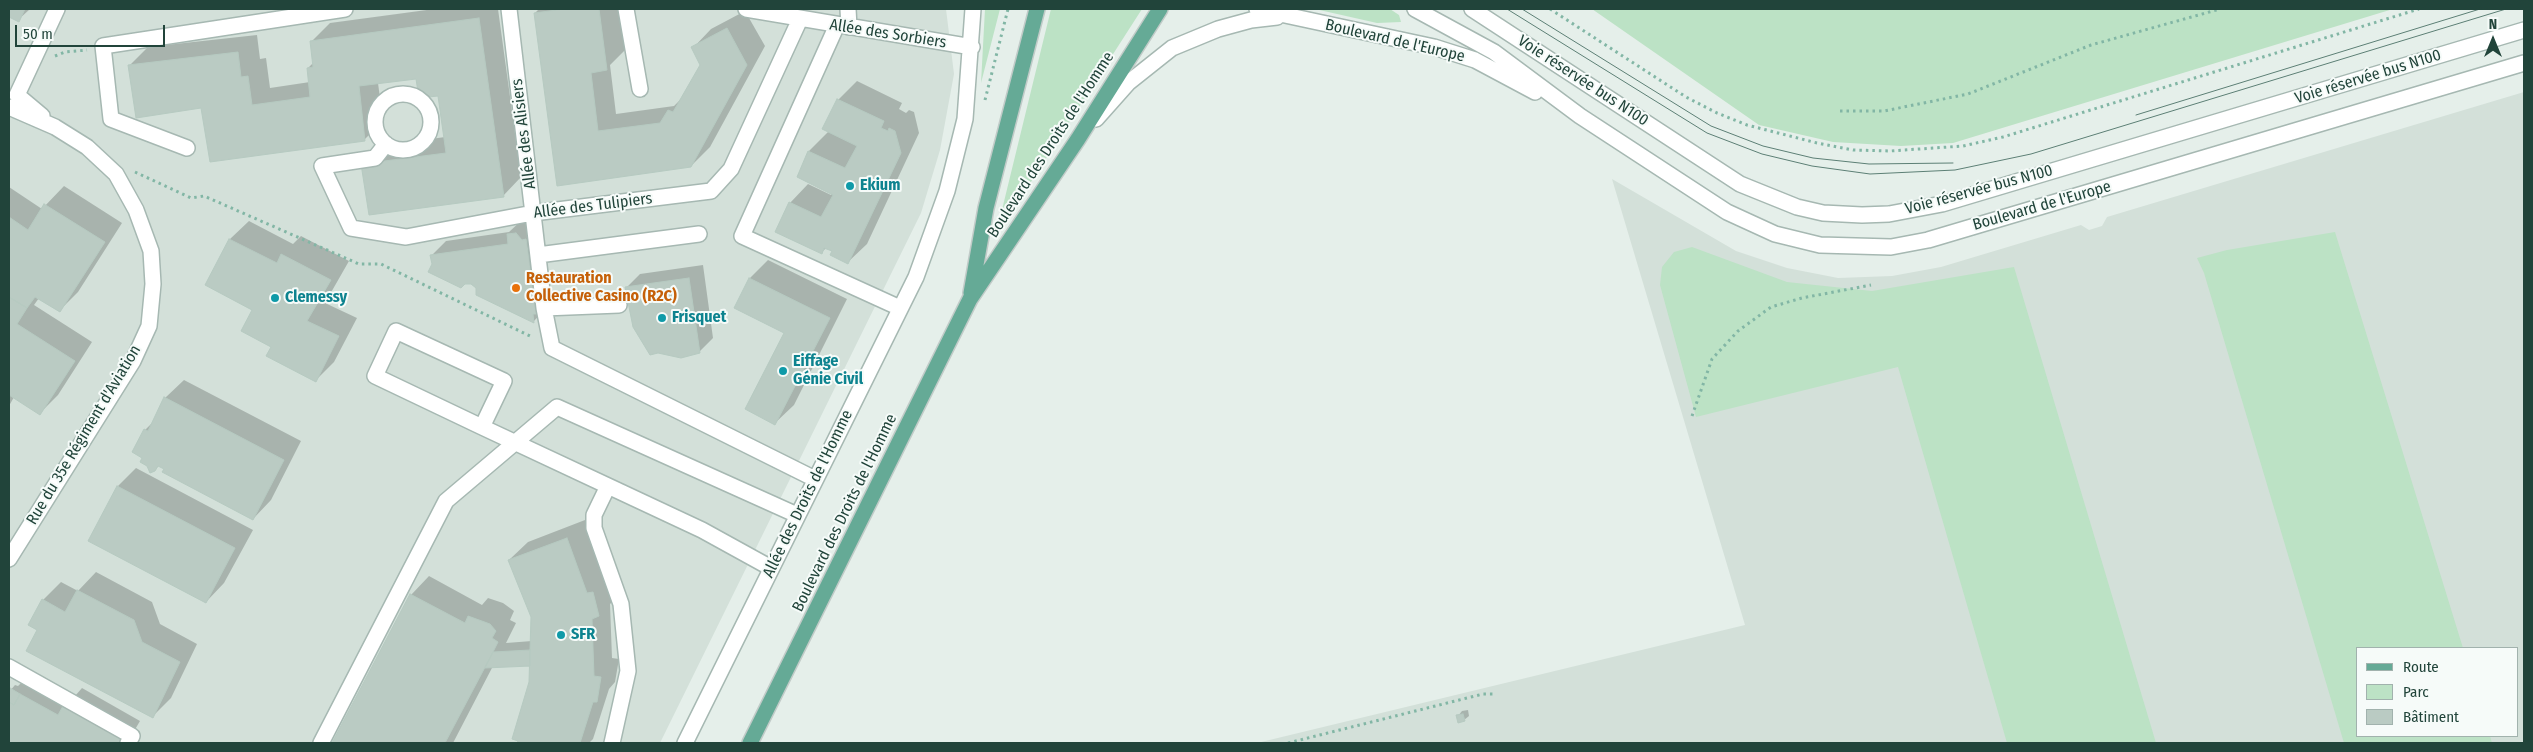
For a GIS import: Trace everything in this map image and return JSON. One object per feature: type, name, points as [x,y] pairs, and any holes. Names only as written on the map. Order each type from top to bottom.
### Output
[{"type":"main road","name":"Boulevard des Droits de l'Homme","points":[[970,299],[986,208],[1037,9]]},
{"type":"main road","name":"Boulevard des Droits de l'Homme","points":[[750,743],[970,299],[1078,138],[1160,9]]},
{"type":"street","points":[[55,127],[17,95],[57,9]]},
{"type":"street","points":[[187,148],[111,119],[102,46],[344,9]]},
{"type":"street","name":"Allée des Alisiers","points":[[509,9],[544,308],[552,348]]},
{"type":"street","points":[[626,9],[640,90]]},
{"type":"street","name":"Allée des Sorbiers","points":[[746,9],[972,48]]},
{"type":"street","points":[[848,9],[843,26],[742,236],[900,308]]},
{"type":"street","name":"Allée des Droits de l'Homme","points":[[685,743],[916,277],[947,191],[965,120],[972,48],[973,9]]},
{"type":"street","name":"Boulevard de l'Europe","points":[[1257,9],[1434,47],[1475,60],[1580,116]]},
{"type":"street","name":"Boulevard de l'Europe","points":[[1415,9],[1494,52],[1580,116],[1727,212],[1774,234],[1820,245],[1891,247],[1928,240],[2524,64]]},
{"type":"street","name":"Voie réservée bus N100","points":[[1472,9],[1740,184],[1797,207],[1823,213],[1862,215],[1889,214],[1950,201],[2524,30]]},
{"type":"street","name":"Boulevard de l'Europe","points":[[1078,138],[1128,83],[1172,48],[1218,29],[1251,20],[1287,16]]},
{"type":"street","name":"Allée des Tulipiers","points":[[386,144],[375,158],[322,166],[351,228],[406,237],[533,212],[711,191],[731,169],[800,19]]},
{"type":"street","name":"Rue du 35e Régiment d'Aviation","points":[[9,107],[55,127],[87,147],[116,174],[136,210],[151,251],[152,292],[149,326],[133,361],[9,559]]},
{"type":"street","points":[[538,255],[698,234]]},
{"type":"street","points":[[544,308],[619,305]]},
{"type":"street","points":[[482,427],[504,381],[396,331],[375,376],[482,427],[702,530],[771,568]]},
{"type":"street","points":[[552,348],[815,479]]},
{"type":"street","points":[[321,743],[446,501],[557,407],[723,484],[797,515]]},
{"type":"street","points":[[608,486],[594,515],[594,528],[621,604],[628,671],[612,743]]},
{"type":"street","points":[[9,667],[132,736],[128,743]]},
{"type":"path","points":[[1550,9],[1686,98],[1717,113],[1747,125],[1854,150],[1963,146],[2003,137],[2418,9]]},
{"type":"path","points":[[1840,111],[1884,111],[1968,94],[2091,45],[2220,9]]},
{"type":"path","points":[[52,60],[57,54],[102,46]]},
{"type":"path","points":[[129,166],[133,171],[192,198],[204,196],[359,264],[381,264],[552,348]]},
{"type":"path","points":[[1692,416],[1712,359],[1738,331],[1771,307],[1802,298],[1871,285]]},
{"type":"path","points":[[1288,743],[1483,694],[1494,694]]},
{"type":"shaded area","points":[[9,9],[946,9],[954,74],[940,150],[921,213],[660,743],[9,743]]},
{"type":"shaded area","points":[[2524,92],[2524,743],[1257,743],[1745,625],[1612,179],[1736,251],[1787,268],[1838,278],[1892,276],[1941,267],[2081,225],[2089,230],[2102,226],[2107,217]]},
{"type":"green space","points":[[985,9],[1000,9],[981,83]]},
{"type":"green space","points":[[1051,9],[1142,9],[1002,227],[999,222]]},
{"type":"green space","points":[[1315,9],[1390,9],[1399,15],[1401,22],[1377,23]]},
{"type":"green space","points":[[1592,9],[2393,9],[1953,143],[1901,146],[1833,142],[1759,125]]},
{"type":"green space","points":[[2335,232],[2463,647],[2356,647],[2356,737],[2490,737],[2492,743],[2344,743],[2204,273],[2197,258],[2227,250]]},
{"type":"green space","points":[[1692,247],[1787,282],[1872,291],[2014,267],[2156,743],[2007,743],[1898,367],[1696,417],[1660,285],[1662,267],[1674,252]]},
{"type":"building","points":[[9,9],[25,9],[19,22],[9,17]]},
{"type":"building","points":[[564,9],[599,9],[607,70],[591,73],[598,131],[660,123],[668,110],[673,112],[700,65],[691,47],[727,28],[747,65],[691,167],[557,186],[534,13]]},
{"type":"building","points":[[479,18],[504,197],[369,215],[361,164],[446,153],[438,96],[419,98],[416,79],[359,86],[365,141],[210,162],[201,108],[136,118],[128,65],[238,52],[241,77],[248,76],[252,105],[310,97],[307,68],[313,67],[310,41]]},
{"type":"building","name":"Ekium","points":[[837,99],[884,121],[881,128],[888,131],[889,128],[895,131],[901,153],[848,264],[830,255],[832,251],[824,248],[822,254],[775,232],[789,202],[821,217],[833,195],[797,177],[808,151],[845,168],[857,146],[822,129]]},
{"type":"building","points":[[44,204],[105,242],[60,312],[35,297],[27,308],[9,297],[9,217],[28,230]]},
{"type":"building","points":[[516,233],[522,240],[526,239],[537,314],[533,314],[534,323],[476,295],[476,288],[471,284],[465,284],[461,288],[428,272],[432,264],[430,255],[508,244],[507,234]]},
{"type":"building","name":"Clemessy","points":[[229,239],[277,263],[281,254],[331,280],[307,321],[339,336],[316,382],[266,356],[271,347],[241,331],[252,310],[205,285]]},
{"type":"building","name":"Frisquet","points":[[689,278],[700,353],[681,358],[658,353],[650,355],[633,327],[625,287]]},
{"type":"building","name":"Eiffage Génie Civil","points":[[749,278],[830,318],[775,425],[745,409],[784,333],[734,308]]},
{"type":"building","points":[[9,297],[27,308],[17,324],[75,361],[40,415],[9,395]]},
{"type":"building","points":[[164,397],[284,460],[253,520],[162,472],[164,469],[158,466],[155,471],[150,473],[147,466],[140,462],[142,458],[132,452],[144,429],[148,431]]},
{"type":"building","points":[[117,486],[235,548],[206,603],[88,541]]},
{"type":"building","name":"SFR","points":[[567,538],[587,593],[593,592],[599,616],[592,619],[594,676],[601,677],[597,702],[593,702],[580,743],[517,743],[518,741],[512,739],[529,682],[531,617],[508,560]]},
{"type":"building","points":[[77,590],[134,620],[142,642],[180,662],[153,718],[26,651],[37,630],[28,625],[42,599],[65,612]]},
{"type":"building","points":[[410,594],[465,623],[468,616],[490,624],[496,631],[492,638],[498,642],[493,652],[445,743],[332,743]]},
{"type":"building","points":[[530,650],[530,666],[485,668],[493,652]]},
{"type":"building","points":[[10,688],[20,694],[14,705],[9,702]]},
{"type":"building","points":[[20,694],[58,715],[63,706],[123,740],[121,743],[9,743],[9,702],[14,705]]},
{"type":"building","points":[[1463,714],[1465,721],[1458,723],[1456,715]]},
{"type":"tram line","points":[[1507,9],[1707,133],[1762,154],[1812,166],[1870,174],[1955,170],[2031,154],[2506,9]]},
{"type":"tram line","points":[[1522,9],[1711,126],[1763,146],[1813,158],[1869,164],[1953,163]]},
{"type":"tram line","points":[[2136,115],[2480,9]]},
{"type":"place","name":"Ekium","points":[[850,186]]},
{"type":"place","name":"Restauration Collective Casino (R2C)","points":[[516,288]]},
{"type":"place","name":"Clemessy","points":[[275,298]]},
{"type":"place","name":"Frisquet","points":[[662,318]]},
{"type":"place","name":"Eiffage Génie Civil","points":[[783,371]]},
{"type":"place","name":"SFR","points":[[561,635]]}]
